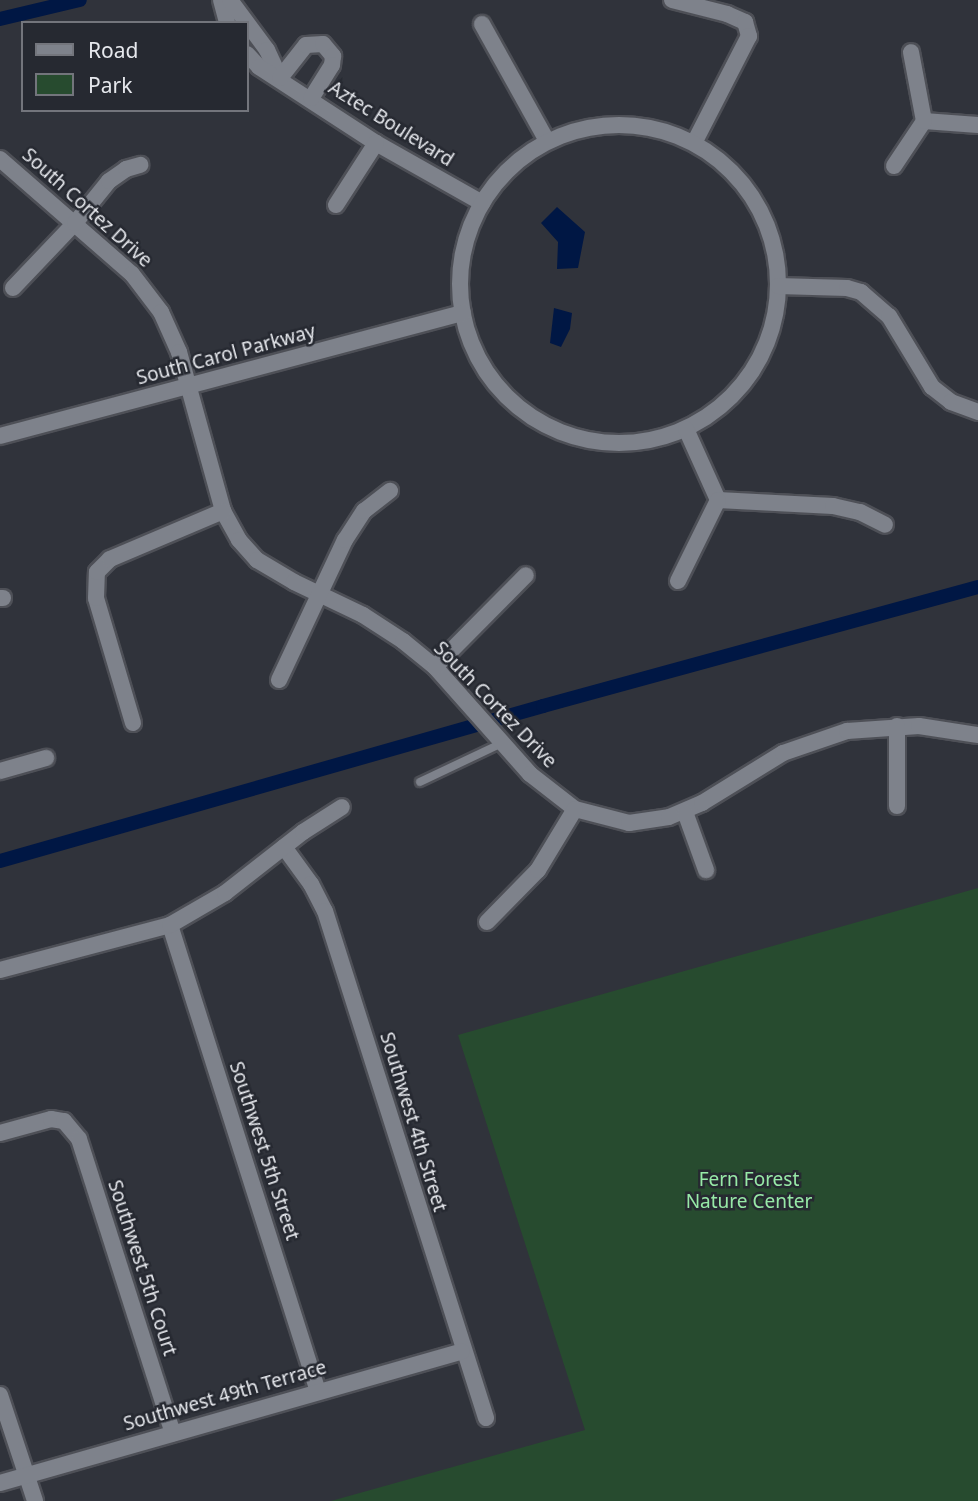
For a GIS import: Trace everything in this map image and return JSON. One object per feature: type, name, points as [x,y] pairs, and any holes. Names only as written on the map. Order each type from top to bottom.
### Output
[{"type":"street","points":[[221,0],[226,21]]},
{"type":"street","points":[[230,0],[246,21]]},
{"type":"street","points":[[672,0],[727,14],[744,22],[749,36],[694,143]]},
{"type":"street","points":[[248,24],[267,50],[280,78],[306,45],[323,44],[333,56],[332,65],[311,98]]},
{"type":"street","points":[[482,24],[547,141]]},
{"type":"street","points":[[894,166],[924,121],[911,52]]},
{"type":"street","name":"Aztec Boulevard","points":[[248,55],[258,67],[280,78],[376,143],[482,203]]},
{"type":"street","points":[[924,121],[978,125]]},
{"type":"street","points":[[631,125],[674,134],[694,143],[729,169],[756,203],[773,243],[778,286],[771,330],[752,371],[723,405],[686,429],[640,442],[616,443],[569,435],[546,425],[517,405],[492,379],[469,336],[460,285],[463,256],[470,229],[482,203],[500,178],[522,158],[547,141],[588,127],[631,125]]},
{"type":"street","points":[[337,205],[376,143]]},
{"type":"street","name":"South Cortez Drive","points":[[0,159],[75,223],[148,292],[172,334],[223,511],[239,540],[257,560],[383,626],[435,667],[541,783],[575,809],[629,823],[655,821],[685,812],[770,759],[807,742],[847,731],[897,726],[944,728],[978,735]]},
{"type":"street","points":[[13,288],[75,223],[109,181],[126,169],[141,165]]},
{"type":"street","points":[[778,286],[847,288],[860,292],[880,305],[932,387],[951,402],[978,412]]},
{"type":"street","name":"South Carol Parkway","points":[[0,436],[463,313]]},
{"type":"street","points":[[686,429],[719,500]]},
{"type":"street","points":[[279,680],[351,530],[364,511],[390,491]]},
{"type":"street","points":[[719,500],[833,506],[860,512],[885,525]]},
{"type":"street","points":[[678,581],[719,500]]},
{"type":"street","points":[[133,723],[96,598],[97,572],[110,559],[223,511]]},
{"type":"street","points":[[435,667],[526,575]]},
{"type":"street","points":[[897,726],[897,806]]},
{"type":"street","points":[[0,771],[46,758]]},
{"type":"street","points":[[0,970],[170,925],[225,893],[284,847],[342,807]]},
{"type":"street","points":[[487,922],[538,870],[575,809]]},
{"type":"street","points":[[685,812],[706,870]]},
{"type":"street","name":"Southwest 4th Street","points":[[284,847],[311,884],[325,911],[462,1351],[486,1418]]},
{"type":"street","name":"Southwest 5th Street","points":[[170,925],[318,1391]]},
{"type":"street","name":"Southwest 5th Court","points":[[0,1133],[51,1119],[64,1121],[79,1139],[173,1433]]},
{"type":"street","name":"Southwest 49th Terrace","points":[[0,1483],[462,1351]]},
{"type":"street","points":[[0,1395],[35,1501]]},
{"type":"lane","points":[[420,782],[498,739]]},
{"type":"green space","name":"Fern Forest Nature Center","points":[[978,888],[978,1501],[331,1501],[585,1430],[458,1035]]},
{"type":"water","points":[[557,207],[585,232],[578,268],[557,269],[558,242],[541,223]]},
{"type":"water","points":[[554,308],[572,313],[570,329],[561,347],[550,343]]},
{"type":"waterway","points":[[0,19],[80,0]]},
{"type":"waterway","points":[[0,861],[543,706],[978,587]]}]
